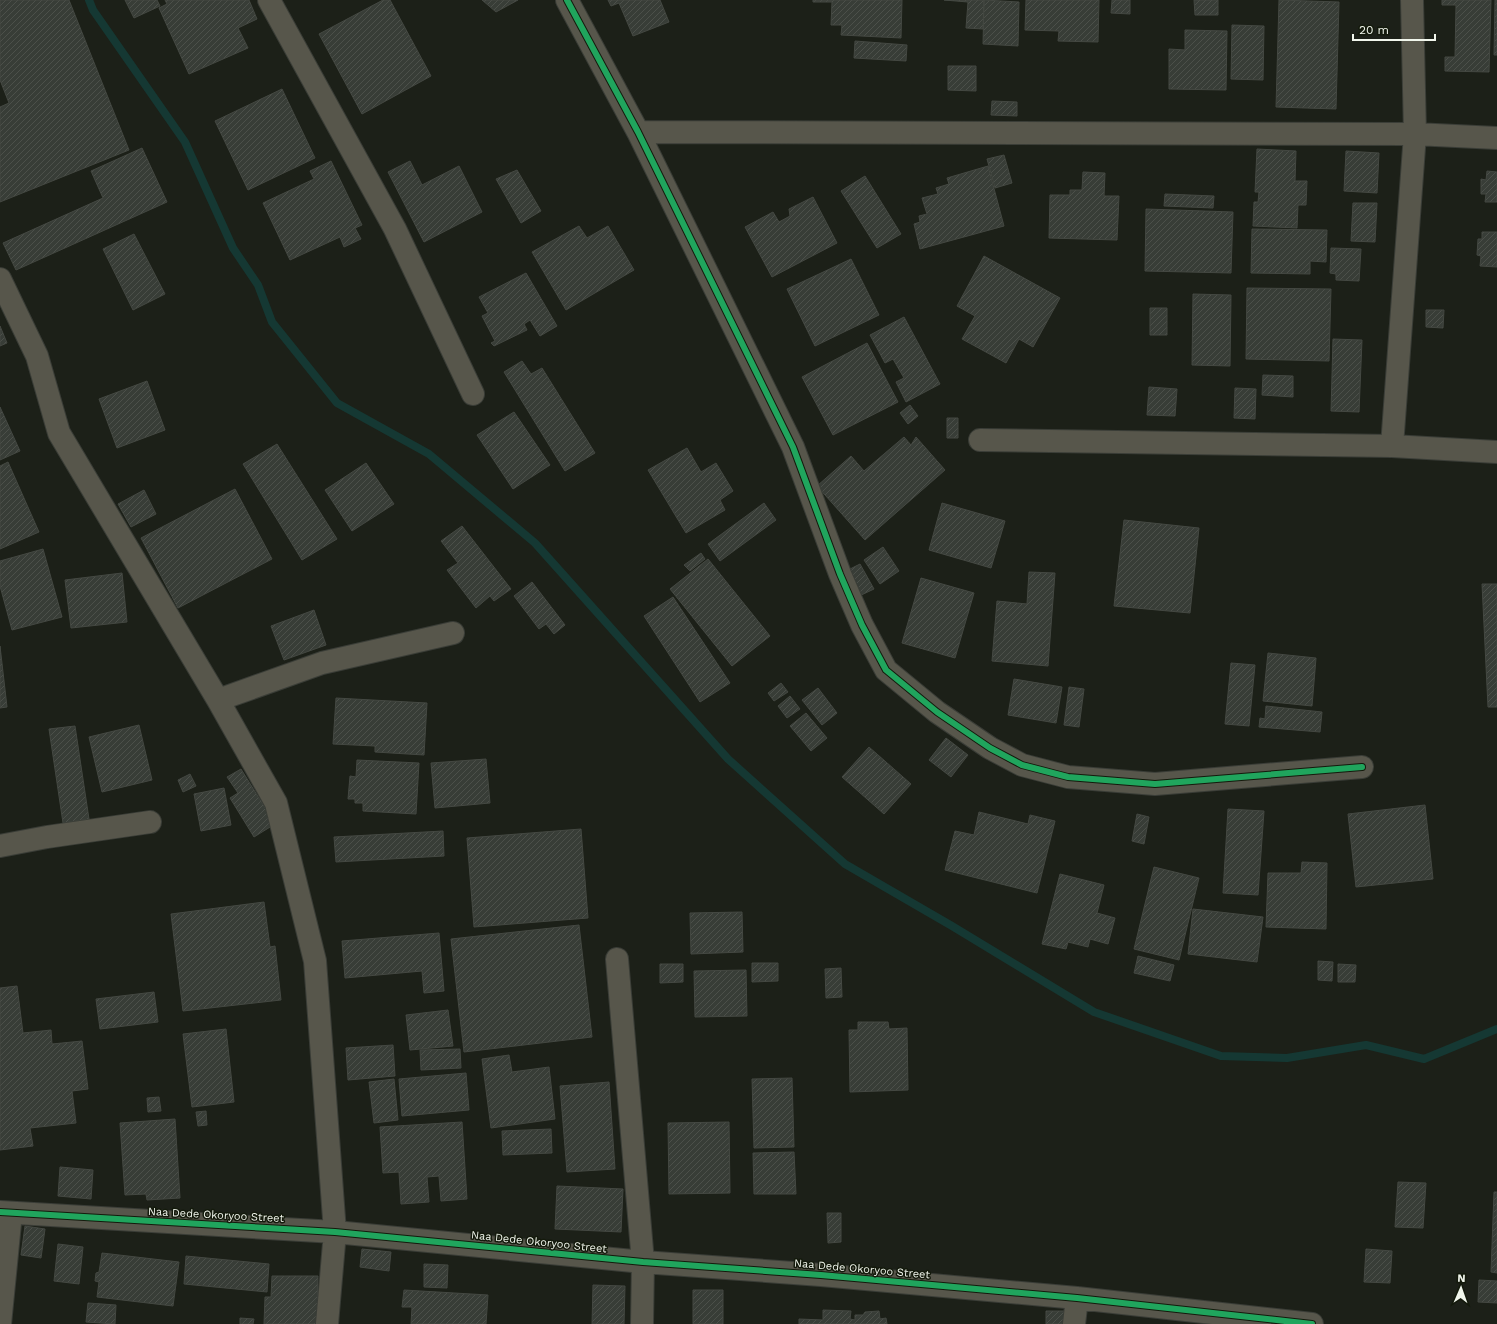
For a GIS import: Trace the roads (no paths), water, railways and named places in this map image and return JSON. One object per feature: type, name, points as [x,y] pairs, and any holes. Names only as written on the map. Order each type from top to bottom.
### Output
[{"type":"street","points":[[269,0],[395,229],[473,394]]},
{"type":"street","points":[[567,0],[638,132],[793,447],[840,574],[862,625],[886,670],[937,712],[990,748],[1022,765],[1068,777],[1154,784],[1362,767]]},
{"type":"street","points":[[1392,446],[1416,134],[1412,0]]},
{"type":"street","points":[[638,132],[1416,134],[1497,138]]},
{"type":"street","points":[[0,279],[37,356],[59,433],[218,700],[276,803],[315,961],[335,1232],[327,1324]]},
{"type":"street","points":[[980,440],[1392,446],[1497,452]]},
{"type":"street","points":[[218,700],[322,663],[453,633]]},
{"type":"street","points":[[0,846],[47,837],[150,822]]},
{"type":"street","points":[[617,959],[643,1262],[642,1324]]},
{"type":"street","points":[[0,1324],[6,1213]]},
{"type":"street","name":"Naa Dede Okoryoo Street","points":[[6,1213],[335,1232],[643,1262],[821,1275],[1077,1298],[1312,1324]]},
{"type":"street","points":[[1074,1324],[1077,1298]]},
{"type":"waterway","points":[[89,0],[93,10],[185,142],[233,248],[258,285],[272,322],[337,403],[429,454],[535,543],[728,759],[845,864],[952,926],[1094,1012],[1221,1056],[1287,1058],[1366,1045],[1424,1059],[1497,1029]]}]
